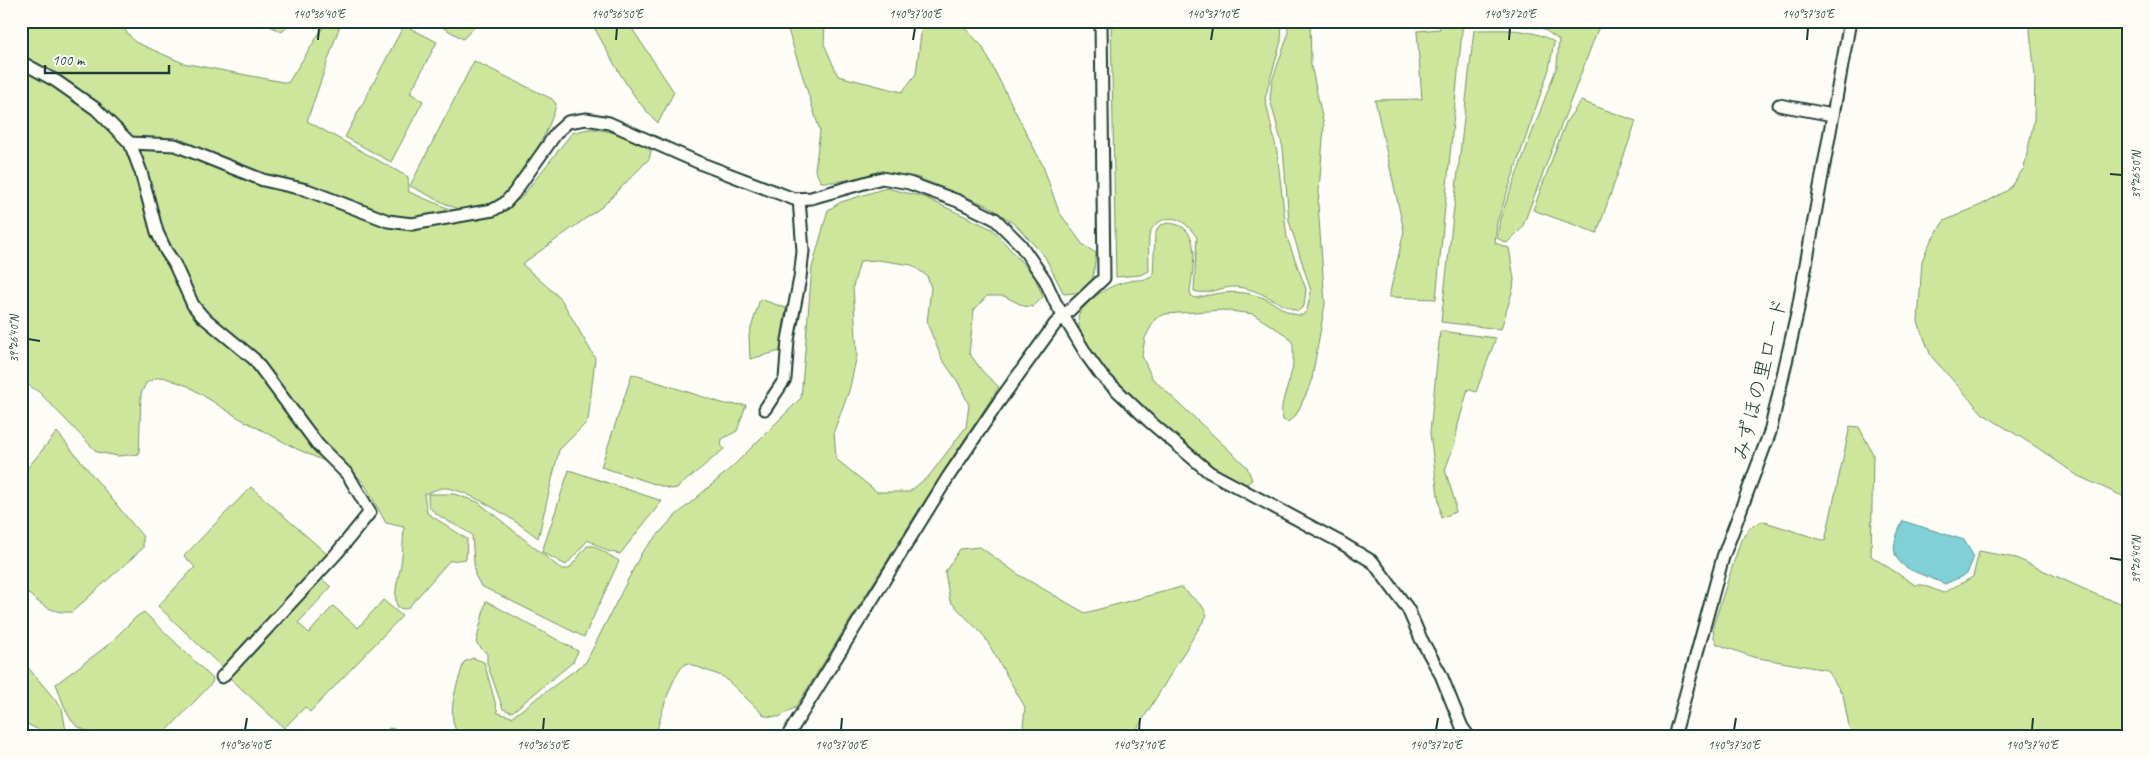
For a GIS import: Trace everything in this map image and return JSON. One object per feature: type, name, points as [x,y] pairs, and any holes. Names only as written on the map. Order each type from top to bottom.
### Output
[{"type":"street","points":[[787,737],[948,477],[998,403],[1062,316],[1070,313],[1104,278],[1101,21]]},
{"type":"street","name":"みずほの里ロード","points":[[1674,737],[1723,557],[1770,432],[1797,314],[1850,21]]},
{"type":"street","points":[[21,62],[56,82],[96,109],[130,143],[141,172],[156,232],[174,263],[193,305],[202,316],[254,359],[313,438],[348,475],[370,512],[337,553],[222,677]]},
{"type":"street","points":[[1779,105],[1833,115]]},
{"type":"street","points":[[130,143],[147,142],[182,147],[263,180],[307,190],[388,222],[412,224],[493,210],[505,203],[557,132],[568,122],[586,119],[610,123],[702,164],[794,199],[811,198],[882,178],[909,183],[958,201],[995,219],[1020,244],[1045,280],[1062,316],[1102,375],[1124,399],[1209,472],[1338,541],[1372,562],[1408,609],[1420,639],[1441,675],[1462,727],[1469,737]]},
{"type":"street","points":[[764,409],[785,379],[788,340],[800,278],[802,251],[799,199]]},
{"type":"green space","points":[[21,21],[127,21],[124,29],[135,42],[183,63],[288,83],[327,21],[340,25],[307,121],[408,177],[409,192],[478,221],[520,199],[572,133],[588,129],[613,133],[631,138],[651,151],[649,159],[603,206],[522,264],[561,299],[595,358],[588,421],[559,450],[538,538],[494,508],[457,490],[444,488],[424,494],[427,513],[467,539],[466,559],[449,561],[407,609],[398,608],[396,591],[402,559],[404,527],[386,523],[364,483],[356,475],[297,449],[239,418],[188,386],[163,377],[146,383],[141,394],[139,454],[118,456],[97,452],[39,392],[21,380]]},
{"type":"green space","points":[[260,21],[292,21],[282,32]]},
{"type":"green space","points":[[432,21],[480,21],[463,39]]},
{"type":"green space","points":[[598,21],[627,21],[674,92],[658,123],[630,89],[614,64],[593,25]]},
{"type":"green space","points":[[788,21],[825,21],[824,44],[838,76],[902,92],[916,74],[922,26],[925,21],[959,22],[982,46],[1043,166],[1059,212],[1083,245],[1096,253],[1093,278],[1084,292],[1064,294],[1045,257],[1017,226],[989,206],[916,177],[883,173],[835,182],[821,182],[815,170],[820,131],[788,30]]},
{"type":"green space","points":[[1111,21],[1282,21],[1281,41],[1265,98],[1277,152],[1287,238],[1306,289],[1304,306],[1298,311],[1261,293],[1245,288],[1231,287],[1204,292],[1194,291],[1197,237],[1185,224],[1172,218],[1159,222],[1150,232],[1149,271],[1140,275],[1116,277]]},
{"type":"green space","points":[[1288,21],[1310,21],[1311,65],[1324,126],[1318,204],[1325,304],[1311,384],[1296,415],[1288,422],[1283,420],[1284,397],[1292,370],[1293,343],[1286,335],[1253,314],[1223,310],[1165,314],[1155,319],[1145,338],[1142,356],[1152,378],[1247,467],[1252,480],[1246,484],[1240,483],[1210,468],[1143,411],[1088,351],[1080,337],[1078,316],[1088,303],[1107,289],[1122,283],[1151,278],[1153,276],[1155,235],[1159,226],[1168,223],[1173,223],[1185,229],[1193,245],[1194,254],[1190,292],[1192,297],[1238,292],[1264,298],[1293,314],[1303,315],[1307,310],[1311,291],[1289,221],[1283,148],[1270,99],[1272,81],[1288,35]]},
{"type":"green space","points":[[1440,21],[1463,21],[1436,299],[1389,297],[1404,231],[1375,100],[1422,99],[1417,31],[1440,29]]},
{"type":"green space","points":[[1492,21],[1601,21],[1522,228],[1507,243],[1497,238],[1500,219],[1557,66],[1559,40],[1542,28]]},
{"type":"green space","points":[[2029,21],[2129,21],[2129,499],[2078,476],[2038,448],[1983,414],[1931,356],[1918,322],[1922,261],[1928,246],[1944,221],[1981,205],[2008,190],[2024,168],[2034,120],[2035,76]]},
{"type":"green space","points":[[404,25],[437,42],[410,93],[423,101],[391,162],[345,137]]},
{"type":"green space","points":[[1474,30],[1526,32],[1545,37],[1554,42],[1549,69],[1497,222],[1495,243],[1509,248],[1514,279],[1513,289],[1501,329],[1441,322]]},
{"type":"green space","points":[[474,61],[552,99],[556,104],[549,126],[534,155],[507,192],[500,199],[492,203],[474,208],[459,209],[410,186]]},
{"type":"green space","points":[[1581,101],[1636,121],[1597,233],[1533,210],[1566,122]]},
{"type":"green space","points":[[886,188],[924,197],[992,229],[1035,277],[1043,297],[1033,307],[1024,306],[1004,296],[987,296],[974,310],[969,353],[983,372],[999,387],[918,511],[796,707],[779,717],[765,716],[724,677],[687,663],[676,675],[663,708],[655,737],[460,737],[455,729],[452,710],[455,690],[464,662],[473,658],[484,662],[498,713],[512,717],[586,662],[642,552],[674,517],[731,468],[801,398],[812,268],[828,210],[841,202]],"holes":[[[878,260],[912,265],[927,276],[931,288],[927,323],[942,359],[958,382],[969,405],[966,427],[929,476],[909,492],[877,492],[836,459],[834,431],[849,391],[857,355],[853,287],[860,261]]]},
{"type":"green space","points":[[760,299],[786,308],[780,351],[750,359],[749,335]]},
{"type":"green space","points":[[1440,331],[1496,338],[1476,392],[1468,389],[1455,443],[1445,470],[1455,502],[1455,512],[1441,518],[1430,433]]},
{"type":"green space","points":[[632,374],[725,404],[746,405],[737,431],[722,439],[721,445],[724,449],[677,488],[671,489],[601,467]]},
{"type":"green space","points":[[1850,426],[1859,427],[1873,454],[1871,556],[1915,585],[1923,585],[1943,593],[1973,577],[1979,551],[2016,558],[2097,595],[2129,606],[2129,737],[1851,737],[1843,695],[1827,670],[1753,657],[1717,644],[1713,626],[1741,540],[1749,528],[1762,521],[1825,541]]},
{"type":"green space","points":[[57,432],[143,537],[143,548],[72,612],[50,609],[38,602],[21,587],[21,476]]},
{"type":"green space","points":[[569,470],[662,501],[620,554],[607,551],[588,540],[566,565],[542,552]]},
{"type":"green space","points":[[251,487],[328,555],[224,669],[158,606],[195,567],[184,556]]},
{"type":"green space","points":[[428,494],[454,494],[478,502],[561,569],[569,569],[587,546],[594,546],[619,561],[584,637],[481,586],[475,575],[472,535],[432,510],[429,506]]},
{"type":"green space","points":[[980,547],[1019,575],[1085,613],[1181,587],[1203,607],[1207,615],[1132,737],[1022,737],[1025,707],[984,636],[950,601],[945,572],[960,549]]},
{"type":"green space","points":[[322,579],[331,587],[298,623],[309,633],[333,606],[358,628],[383,600],[402,616],[310,712],[305,707],[284,728],[229,677]]},
{"type":"green space","points":[[486,601],[578,651],[573,662],[512,712],[503,709],[487,663],[487,654],[476,643]]},
{"type":"green space","points":[[144,612],[213,679],[212,683],[161,737],[107,736],[96,734],[77,726],[67,712],[56,684],[108,645],[136,617]]},
{"type":"green space","points":[[21,662],[25,664],[62,708],[67,737],[49,734],[21,721]]},
{"type":"green space","points":[[389,728],[431,737],[384,737]]},
{"type":"water","points":[[1903,521],[1964,540],[1974,557],[1967,574],[1945,584],[1902,564],[1896,557],[1894,548],[1896,536]]}]
